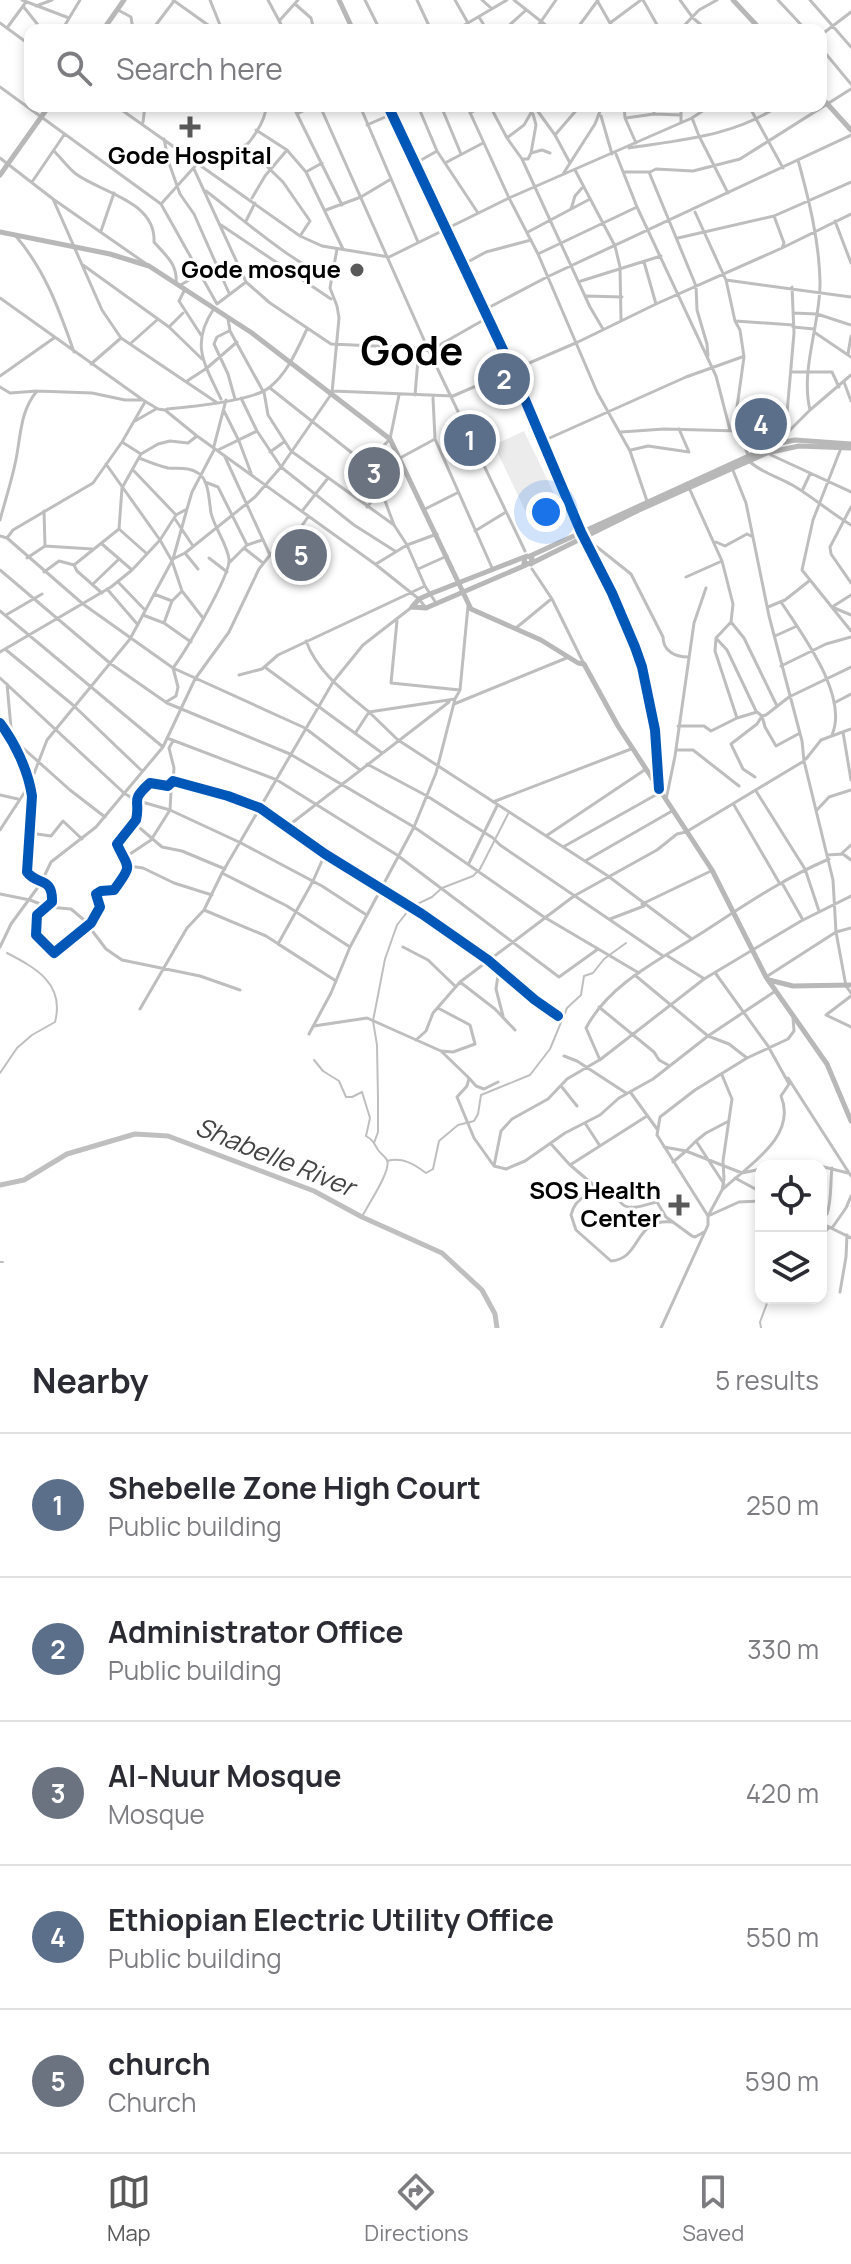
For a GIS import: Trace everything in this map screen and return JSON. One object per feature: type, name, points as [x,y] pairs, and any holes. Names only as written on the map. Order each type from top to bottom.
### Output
[{"type":"street","points":[[36,6],[52,0]]},
{"type":"street","points":[[66,24],[80,0]]},
{"type":"street","points":[[107,24],[124,0]]},
{"type":"street","points":[[156,24],[173,0],[207,24]]},
{"type":"street","points":[[210,0],[220,24]]},
{"type":"street","points":[[268,0],[282,24]]},
{"type":"street","points":[[339,0],[350,24]]},
{"type":"street","points":[[365,0],[377,24]]},
{"type":"street","points":[[418,0],[428,24]]},
{"type":"street","points":[[455,0],[468,23],[507,0]]},
{"type":"street","points":[[482,0],[492,9]]},
{"type":"street","points":[[514,0],[544,24]]},
{"type":"street","points":[[537,24],[556,0]]},
{"type":"street","points":[[580,24],[597,0],[610,23],[642,0],[656,24]]},
{"type":"street","points":[[680,0],[700,24]]},
{"type":"street","points":[[686,24],[699,10],[717,0]]},
{"type":"street","points":[[733,0],[755,24]]},
{"type":"street","points":[[778,0],[800,24]]},
{"type":"street","points":[[810,0],[851,47]]},
{"type":"street","points":[[280,20],[297,2],[312,24]]},
{"type":"street","points":[[24,3],[69,18]]},
{"type":"street","points":[[7,28],[24,3]]},
{"type":"street","points":[[24,3],[38,24]]},
{"type":"street","points":[[118,9],[131,17],[132,24]]},
{"type":"street","points":[[511,24],[526,10]]},
{"type":"street","points":[[827,30],[851,12]]},
{"type":"street","points":[[479,17],[483,24]]},
{"type":"street","points":[[0,23],[24,41]]},
{"type":"street","points":[[484,310],[851,133],[827,105],[851,86],[827,56]]},
{"type":"street","points":[[0,87],[24,105]]},
{"type":"street","points":[[33,112],[161,204],[215,307]]},
{"type":"street","points":[[0,175],[45,112]]},
{"type":"street","points":[[125,112],[300,236],[337,249],[389,257],[509,198],[614,154],[701,112]]},
{"type":"street","points":[[143,124],[144,112]]},
{"type":"street","points":[[192,160],[201,152],[233,153],[245,145],[265,112]]},
{"type":"street","points":[[301,112],[297,114],[342,205]]},
{"type":"street","points":[[323,112],[429,351],[453,396],[528,560],[552,599],[601,697],[712,870],[767,978],[831,1073],[851,1121]]},
{"type":"street","points":[[362,112],[418,243]]},
{"type":"street","points":[[421,112],[437,151],[478,213]]},
{"type":"street","points":[[444,112],[461,154]]},
{"type":"street","points":[[493,112],[522,159],[603,329]]},
{"type":"street","points":[[539,112],[570,163]]},
{"type":"street","points":[[555,135],[575,112]]},
{"type":"street","points":[[560,177],[598,112]]},
{"type":"street","points":[[601,112],[614,154],[625,172],[637,207],[719,383],[730,430]]},
{"type":"street","points":[[624,112],[636,143]]},
{"type":"street","points":[[753,112],[783,168]]},
{"type":"street","points":[[622,150],[740,126],[768,112]]},
{"type":"street","points":[[625,172],[656,169],[693,171],[717,167],[740,159],[815,112]]},
{"type":"street","points":[[470,113],[528,232],[597,392],[630,451],[647,501]]},
{"type":"street","points":[[507,138],[524,125],[532,113]]},
{"type":"street","points":[[522,159],[528,159],[531,153],[536,125],[532,113]]},
{"type":"street","points":[[367,125],[392,114],[512,369],[582,535],[612,593],[642,667],[655,730],[660,791]]},
{"type":"street","points":[[625,118],[654,114],[681,115],[681,122]]},
{"type":"street","points":[[692,118],[729,194]]},
{"type":"street","points":[[256,130],[287,150],[306,172],[344,250]]},
{"type":"street","points":[[32,182],[64,135]]},
{"type":"street","points":[[164,139],[177,185],[194,214],[229,293]]},
{"type":"street","points":[[445,163],[483,143]]},
{"type":"street","points":[[245,145],[271,170],[310,221],[300,236]]},
{"type":"street","points":[[251,199],[287,150]]},
{"type":"street","points":[[531,153],[542,150],[550,153]]},
{"type":"street","points":[[54,151],[76,174],[131,201],[149,222],[154,242],[176,270],[179,301],[201,335]]},
{"type":"street","points":[[415,163],[437,151]]},
{"type":"street","points":[[0,158],[53,199],[292,362],[390,439],[468,606],[584,664]]},
{"type":"street","points":[[798,160],[815,230],[819,291],[809,371],[810,410]]},
{"type":"street","points":[[306,172],[322,163]]},
{"type":"street","points":[[161,204],[197,164]]},
{"type":"street","points":[[194,169],[246,282],[326,342],[429,351],[487,318]]},
{"type":"street","points":[[575,170],[615,246],[620,267],[621,322]]},
{"type":"street","points":[[649,172],[696,286],[697,310],[707,344],[708,361]]},
{"type":"street","points":[[326,210],[361,197],[392,179]]},
{"type":"street","points":[[678,238],[774,216],[851,182]]},
{"type":"street","points":[[571,209],[575,196],[583,187]]},
{"type":"street","points":[[203,188],[318,273],[331,277]]},
{"type":"street","points":[[101,231],[114,193]]},
{"type":"street","points":[[53,199],[102,310],[121,338],[221,401]]},
{"type":"street","points":[[528,232],[590,199]]},
{"type":"street","points":[[246,221],[255,203]]},
{"type":"street","points":[[538,254],[637,207]]},
{"type":"street","points":[[695,210],[726,280],[740,330],[744,357],[737,407],[739,431],[748,458],[760,471],[802,491],[851,525]]},
{"type":"street","points":[[332,392],[453,396],[578,342],[851,214]]},
{"type":"street","points":[[774,216],[784,243],[782,248]]},
{"type":"street","points":[[835,221],[851,263]]},
{"type":"street","points":[[219,224],[334,301]]},
{"type":"street","points":[[0,232],[120,256],[149,266]]},
{"type":"street","points":[[15,235],[43,273],[74,352]]},
{"type":"street","points":[[462,265],[486,252],[531,240]]},
{"type":"street","points":[[173,560],[247,504],[267,484],[332,392],[339,318],[330,288],[337,249]]},
{"type":"street","points":[[581,281],[661,256]]},
{"type":"street","points":[[644,262],[656,304]]},
{"type":"street","points":[[81,263],[169,327],[202,359],[252,476]]},
{"type":"street","points":[[180,287],[199,274]]},
{"type":"street","points":[[726,280],[851,297]]},
{"type":"street","points":[[202,359],[201,335],[215,307],[246,282]]},
{"type":"street","points":[[785,436],[793,326],[792,287]]},
{"type":"street","points":[[586,296],[622,297]]},
{"type":"street","points":[[0,298],[144,401],[165,410],[264,392],[292,362],[307,329]]},
{"type":"street","points":[[169,327],[185,312]]},
{"type":"street","points":[[793,313],[817,314],[851,325]]},
{"type":"street","points":[[228,316],[230,331],[264,392],[268,415],[291,451],[394,525]]},
{"type":"street","points":[[130,344],[157,319]]},
{"type":"street","points":[[735,321],[815,330],[849,355]]},
{"type":"street","points":[[230,331],[214,340],[214,347],[238,398],[281,467],[354,525],[395,551]]},
{"type":"street","points":[[849,355],[851,336]]},
{"type":"street","points":[[0,376],[54,338]]},
{"type":"street","points":[[91,364],[121,338]]},
{"type":"street","points":[[187,381],[237,342]]},
{"type":"street","points":[[415,395],[419,348]]},
{"type":"street","points":[[543,441],[711,367],[744,357]]},
{"type":"street","points":[[790,371],[832,372],[839,387]]},
{"type":"street","points":[[710,475],[732,468],[775,444],[851,375]]},
{"type":"street","points":[[844,382],[851,401]]},
{"type":"street","points":[[0,387],[9,393]]},
{"type":"street","points":[[270,388],[366,464],[381,490],[394,525],[436,603]]},
{"type":"street","points":[[0,520],[24,416],[37,391]]},
{"type":"street","points":[[0,394],[83,392],[144,401]]},
{"type":"street","points":[[366,464],[390,439],[399,395]]},
{"type":"street","points":[[433,397],[435,439],[493,570]]},
{"type":"street","points":[[7,538],[13,530],[93,483],[122,442],[144,401]]},
{"type":"street","points":[[135,421],[158,409]]},
{"type":"street","points":[[165,410],[375,564],[426,608]]},
{"type":"street","points":[[0,830],[30,784],[47,740],[130,639],[173,560],[187,509],[216,448],[224,411]]},
{"type":"street","points":[[620,432],[679,429],[739,431]]},
{"type":"street","points":[[630,451],[648,446],[689,452],[679,429]]},
{"type":"street","points":[[216,448],[257,431]]},
{"type":"street","points":[[74,565],[119,529],[122,488],[140,456],[158,444],[170,441],[188,443],[197,436]]},
{"type":"street","points":[[400,458],[435,439]]},
{"type":"street","points":[[775,444],[795,440],[851,446]]},
{"type":"street","points":[[122,442],[159,466],[187,468],[201,474],[215,529],[230,562]]},
{"type":"street","points":[[270,452],[284,442]]},
{"type":"street","points":[[412,607],[426,608],[462,592],[739,459],[799,446],[851,446]]},
{"type":"street","points":[[781,666],[851,634],[802,570],[820,502],[841,448]]},
{"type":"street","points":[[223,453],[270,555]]},
{"type":"street","points":[[767,453],[851,492]]},
{"type":"street","points":[[106,464],[173,560],[182,591],[203,618]]},
{"type":"street","points":[[732,468],[746,503],[767,608],[800,733],[836,902],[836,932],[851,994],[826,1015],[851,1027]]},
{"type":"street","points":[[133,470],[175,516],[193,546]]},
{"type":"street","points":[[802,491],[810,474]]},
{"type":"street","points":[[302,511],[328,478]]},
{"type":"street","points":[[205,482],[218,487],[246,546],[263,564]]},
{"type":"street","points":[[638,508],[647,501],[688,485]]},
{"type":"street","points":[[688,485],[722,561],[733,604],[731,622],[716,638],[717,661],[737,718]]},
{"type":"street","points":[[367,507],[381,490]]},
{"type":"street","points":[[423,510],[457,493]]},
{"type":"street","points":[[0,497],[6,497]]},
{"type":"street","points":[[850,580],[831,554],[830,547],[851,507]]},
{"type":"street","points":[[142,771],[73,705],[2,651],[118,582],[160,540],[175,516],[187,509]]},
{"type":"street","points":[[44,511],[45,546]]},
{"type":"street","points":[[475,531],[507,511]]},
{"type":"street","points":[[0,947],[51,862],[105,817],[163,747],[195,679],[229,632],[263,564],[309,516]]},
{"type":"street","points":[[119,529],[146,553]]},
{"type":"street","points":[[375,564],[407,545],[437,534]]},
{"type":"street","points":[[711,535],[723,546],[747,534],[752,536]]},
{"type":"street","points":[[0,536],[7,538],[83,604],[173,668],[305,728],[360,770]]},
{"type":"street","points":[[176,696],[178,687],[173,668],[191,642],[230,562],[246,546],[262,540]]},
{"type":"street","points":[[102,544],[132,570]]},
{"type":"street","points":[[588,544],[597,547],[631,574],[665,646],[674,655],[688,657]]},
{"type":"street","points":[[27,558],[45,546],[93,549]]},
{"type":"street","points":[[185,553],[198,569]]},
{"type":"street","points":[[418,569],[447,556]]},
{"type":"street","points":[[209,558],[227,572]]},
{"type":"street","points":[[92,584],[119,559]]},
{"type":"street","points":[[140,1009],[187,928],[204,910],[333,682],[363,645],[419,599],[528,560]]},
{"type":"street","points":[[44,572],[59,561],[74,565],[102,593]]},
{"type":"street","points":[[686,577],[722,561]]},
{"type":"street","points":[[0,570],[111,664],[166,702],[290,754],[414,827],[544,917],[637,975],[708,1036],[729,1044],[747,1058]]},
{"type":"street","points":[[767,608],[781,602],[809,581]]},
{"type":"street","points":[[118,582],[144,612],[191,642]]},
{"type":"street","points":[[239,675],[264,667],[278,655],[425,586]]},
{"type":"street","points":[[666,800],[694,623],[706,588]]},
{"type":"street","points":[[107,589],[138,625]]},
{"type":"street","points":[[164,623],[172,601],[182,591]]},
{"type":"street","points":[[6,615],[42,594]]},
{"type":"street","points":[[154,594],[172,601]]},
{"type":"street","points":[[832,607],[851,595]]},
{"type":"street","points":[[516,628],[552,599]]},
{"type":"street","points":[[781,602],[812,650],[826,680],[837,724],[832,735]]},
{"type":"street","points":[[288,826],[455,699],[460,690],[468,606]]},
{"type":"street","points":[[832,607],[851,615]]},
{"type":"street","points":[[0,611],[163,747]]},
{"type":"street","points":[[397,619],[391,683],[460,690]]},
{"type":"street","points":[[731,622],[744,638],[776,704]]},
{"type":"street","points":[[774,637],[797,626]]},
{"type":"street","points":[[716,638],[732,659],[750,701],[762,716],[776,746],[800,733]]},
{"type":"street","points":[[306,641],[318,665],[333,682],[398,740],[608,876],[692,939]]},
{"type":"street","points":[[369,712],[451,703],[569,657]]},
{"type":"street","points":[[264,667],[382,753]]},
{"type":"street","points":[[755,777],[743,769],[731,744],[776,704],[851,667]]},
{"type":"street","points":[[0,678],[124,793],[135,800],[170,810],[241,843],[313,881],[367,915]]},
{"type":"street","points":[[7,684],[13,741],[30,784],[27,872],[34,879],[49,885],[52,894],[52,902],[37,915],[36,935],[54,953],[88,926],[99,911],[100,902],[96,894],[114,890],[128,866],[127,856],[117,844],[138,816],[135,800]]},
{"type":"street","points":[[834,703],[851,694]]},
{"type":"street","points":[[166,702],[176,696],[187,695]]},
{"type":"street","points":[[309,1034],[350,947],[414,827],[438,765],[451,703]]},
{"type":"street","points":[[356,732],[369,712]]},
{"type":"street","points":[[678,726],[704,726],[711,731],[757,712]]},
{"type":"street","points":[[0,723],[13,741],[105,817]]},
{"type":"street","points":[[415,1040],[426,1031],[455,986],[544,917],[574,896],[657,850],[677,834],[686,832],[805,760],[821,740],[851,729]]},
{"type":"street","points":[[843,732],[851,780]]},
{"type":"street","points":[[167,738],[277,780],[397,855],[559,977],[598,949]]},
{"type":"street","points":[[127,856],[151,840],[170,810],[171,791],[176,782],[169,748],[173,741]]},
{"type":"street","points":[[493,802],[633,748]]},
{"type":"street","points":[[676,750],[693,750],[739,786]]},
{"type":"street","points":[[367,764],[485,832],[574,896],[704,979]]},
{"type":"street","points":[[546,836],[646,769]]},
{"type":"street","points":[[135,800],[150,783],[168,786],[176,782],[260,808],[488,960],[558,1016]]},
{"type":"street","points":[[816,811],[829,797],[851,790]]},
{"type":"street","points":[[563,847],[660,791]]},
{"type":"street","points":[[756,791],[805,869],[819,911]]},
{"type":"street","points":[[0,795],[18,799]]},
{"type":"street","points":[[733,804],[803,920]]},
{"type":"street","points":[[469,863],[498,805]]},
{"type":"street","points":[[585,861],[673,811]]},
{"type":"street","points":[[30,833],[51,836],[63,821],[82,839]]},
{"type":"street","points":[[134,822],[162,847],[182,851],[224,871],[297,911],[350,947]]},
{"type":"street","points":[[600,1060],[586,1028],[599,1007],[637,975],[763,891],[828,857],[841,854],[851,845]]},
{"type":"street","points":[[278,944],[325,854]]},
{"type":"street","points":[[841,854],[851,860]]},
{"type":"street","points":[[128,866],[143,868],[174,883],[212,895]]},
{"type":"street","points":[[610,919],[712,870]]},
{"type":"street","points":[[0,894],[71,909],[106,949],[122,960],[200,976],[240,990]]},
{"type":"street","points":[[494,1166],[502,1129],[529,1107],[548,1099],[704,979],[803,920],[851,896]]},
{"type":"street","points":[[204,910],[237,922],[278,944],[336,981]]},
{"type":"street","points":[[767,978],[836,932],[851,928]]},
{"type":"street","points":[[403,947],[428,960],[455,986]]},
{"type":"street","points":[[499,969],[496,989],[504,1018]]},
{"type":"street","points":[[716,974],[768,1046],[850,1175]]},
{"type":"street","points":[[767,978],[793,986],[849,985]]},
{"type":"street","points":[[460,982],[515,1030]]},
{"type":"street","points":[[469,1078],[467,1086],[458,1093],[457,1100],[474,1138],[494,1166],[506,1169],[525,1161],[600,1115],[776,991]]},
{"type":"street","points":[[599,1007],[668,1065]]},
{"type":"street","points":[[314,1026],[367,1018],[441,1051],[453,1052],[475,1044],[470,1025],[438,1008]]},
{"type":"street","points":[[657,1129],[663,1113],[747,1058],[792,1035],[793,1018]]},
{"type":"street","points":[[441,1051],[476,1086],[484,1089],[498,1082]]},
{"type":"street","points":[[564,1056],[628,1093],[657,1129],[663,1147],[708,1216]]},
{"type":"street","points":[[722,1190],[761,1156],[785,1122],[786,1108],[781,1096],[789,1084],[782,1068]]},
{"type":"street","points":[[661,1328],[724,1184],[732,1099],[722,1075]]},
{"type":"street","points":[[561,1086],[577,1106]]},
{"type":"street","points":[[570,1165],[647,1116]]},
{"type":"street","points":[[673,1162],[696,1141],[729,1121]]},
{"type":"street","points":[[585,1123],[600,1146]]},
{"type":"street","points":[[696,1141],[724,1184]]},
{"type":"street","points":[[551,1144],[602,1192]]},
{"type":"street","points":[[663,1147],[686,1151],[742,1173],[755,1170]]},
{"type":"street","points":[[827,1167],[850,1175]]},
{"type":"street","points":[[827,1214],[831,1203],[829,1186],[832,1168]]},
{"type":"street","points":[[735,1178],[755,1189]]},
{"type":"street","points":[[672,1222],[659,1222],[645,1229],[625,1257],[615,1261],[608,1259],[580,1235],[571,1220],[572,1209],[580,1199],[602,1192],[613,1194],[625,1206],[657,1202],[672,1222],[695,1237],[704,1233],[708,1225]]},
{"type":"street","points":[[825,1232],[849,1207],[851,1196]]},
{"type":"street","points":[[708,1216],[739,1202],[755,1201]]},
{"type":"street","points":[[659,1222],[663,1213]]},
{"type":"street","points":[[827,1226],[849,1236],[840,1292]]},
{"type":"shaded area","points":[[524,431],[561,508],[531,523],[494,445]]},
{"type":"waterway","points":[[374,1143],[378,1132],[378,1099],[377,1045],[373,1021],[385,959],[397,925],[411,907],[432,897],[442,888],[473,876],[480,869],[508,814]]},
{"type":"waterway","points":[[387,1161],[408,1162],[426,1173],[433,1169],[439,1141],[458,1125],[474,1121],[481,1095],[530,1075],[550,1049],[567,1008],[581,995],[584,976],[593,973],[604,959],[626,943]]},
{"type":"waterway","points":[[0,1073],[17,1048],[55,1022],[57,1009],[56,997],[46,979],[7,953]]},
{"type":"waterway","points":[[314,1060],[323,1071],[339,1081],[346,1097],[362,1092],[370,1118],[366,1136],[387,1160],[383,1180],[362,1217]]},
{"type":"waterway","name":"Shabelle River","points":[[0,1185],[24,1180],[67,1154],[135,1134],[168,1136],[314,1191],[362,1217],[442,1253],[482,1290],[495,1314],[497,1328]]},
{"type":"waterway","points":[[761,1328],[767,1304]]},
{"type":"cycle path","points":[[391,112],[512,369],[581,532],[635,647],[655,730],[659,789]]},
{"type":"cycle path","points":[[0,723],[20,757],[30,786],[27,872],[47,885],[52,894],[52,902],[37,915],[36,935],[54,953],[91,923],[100,907],[96,894],[114,890],[127,870],[117,844],[136,820],[140,794],[150,783],[168,786],[173,781],[260,808],[488,960],[558,1016]]},
{"type":"place","name":"Gode Hospital","points":[[190,127]]},
{"type":"place","name":"Gode mosque","points":[[357,270]]},
{"type":"place","name":"Administrator Office","points":[[504,379]]},
{"type":"place","name":"Ethiopian Electric Utility Office","points":[[761,424]]},
{"type":"place","name":"Shebelle Zone High Court","points":[[470,440]]},
{"type":"place","name":"Al-Nuur Mosque","points":[[374,473]]},
{"type":"place","name":"church","points":[[301,555]]},
{"type":"place","name":"SOS Health Center","points":[[679,1205]]},
{"type":"district","name":"Gode","points":[[412,351]]}]
